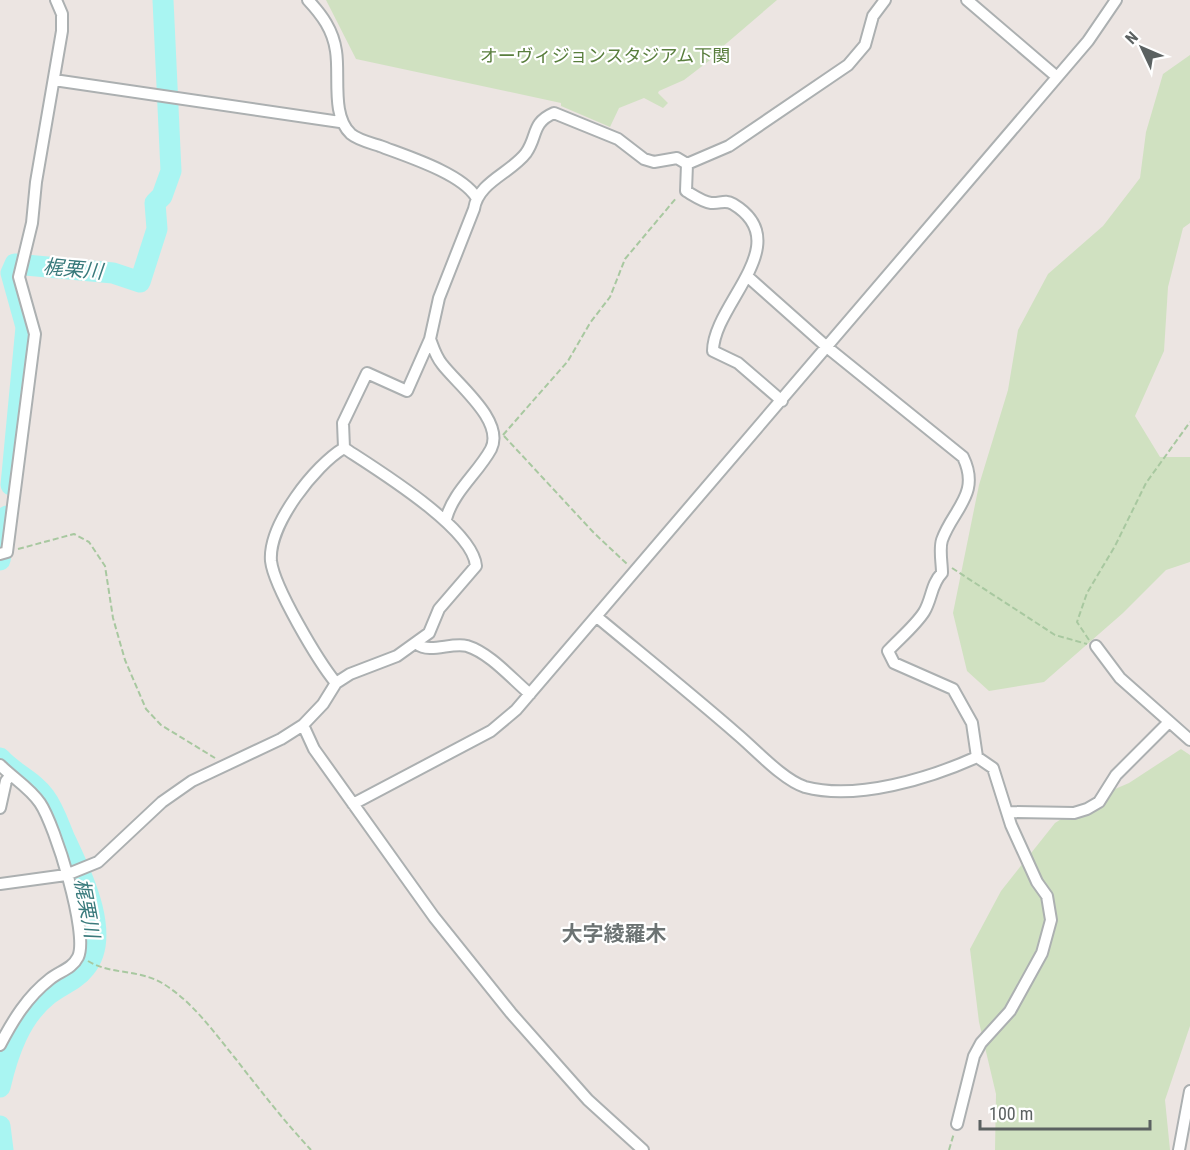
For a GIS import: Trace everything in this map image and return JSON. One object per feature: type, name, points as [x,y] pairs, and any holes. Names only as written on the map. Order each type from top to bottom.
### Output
[{"type":"street","points":[[4,553],[35,334],[19,277],[32,223],[36,182],[62,31],[62,14],[56,0]]},
{"type":"street","points":[[308,0],[322,15],[336,50],[340,122]]},
{"type":"street","points":[[687,164],[729,146],[848,65],[865,45],[873,16],[885,0]]},
{"type":"street","points":[[967,0],[1057,77]]},
{"type":"street","points":[[353,804],[491,730],[516,710],[828,348],[1102,23],[1116,0]]},
{"type":"street","points":[[54,80],[340,122],[352,135],[411,158],[462,182],[476,196]]},
{"type":"street","points":[[336,683],[277,583],[271,560],[277,529],[294,497],[344,447],[343,423],[367,373],[407,391],[430,339],[439,298],[474,209],[476,196],[526,153],[536,126],[554,113],[618,139],[644,159],[654,162],[677,158],[687,164]]},
{"type":"street","points":[[687,164],[686,191],[711,203],[724,200],[734,204],[750,220],[759,247],[747,276],[717,327],[713,351],[738,363],[782,401]]},
{"type":"street","points":[[747,276],[828,348],[963,457],[970,471],[962,507],[941,541],[942,573],[934,581],[932,597],[923,614],[888,651],[894,663],[953,689],[972,723],[977,757],[993,768],[1011,825],[1037,882],[1047,896],[1052,920],[1042,953],[1010,1011],[981,1043],[974,1056],[957,1124]]},
{"type":"street","points":[[430,339],[441,364],[480,408],[498,435],[449,507],[446,519]]},
{"type":"street","points":[[0,884],[68,874],[98,862],[162,802],[192,781],[281,739],[303,725],[323,704],[336,683],[350,674],[396,656],[417,644],[429,633],[445,601],[476,566],[475,556],[446,519],[404,487],[344,447]]},
{"type":"street","points":[[597,617],[772,764],[803,786],[841,791],[897,784],[948,770],[977,757]]},
{"type":"street","points":[[417,644],[423,648],[466,646],[480,652],[530,694]]},
{"type":"street","points":[[1096,646],[1120,678],[1168,723],[1190,740]]},
{"type":"street","points":[[1008,812],[1074,813],[1087,809],[1099,802],[1123,768],[1168,723]]},
{"type":"street","points":[[303,725],[314,749],[434,917],[511,1012],[588,1100],[643,1150]]},
{"type":"street","points":[[0,765],[10,776],[31,791],[41,804],[68,874],[76,902],[82,942],[79,955],[73,965],[50,979],[34,993],[16,1015],[0,1045]]},
{"type":"street","points":[[0,808],[6,780],[10,776]]},
{"type":"street","points":[[1179,1150],[1190,1091]]},
{"type":"path","points":[[636,572],[594,533],[498,435],[568,360],[590,323],[610,297],[625,259],[680,193],[686,191]]},
{"type":"path","points":[[1096,646],[1085,636],[1077,622],[1087,593],[1115,546],[1146,483],[1190,422]]},
{"type":"path","points":[[4,553],[74,534],[89,542],[105,566],[113,618],[124,660],[146,709],[162,725],[225,764]]},
{"type":"path","points":[[942,562],[1055,635],[1096,646]]},
{"type":"path","points":[[79,955],[101,969],[141,973],[161,982],[183,998],[200,1015],[284,1121],[311,1150]]},
{"type":"path","points":[[949,1150],[957,1124]]},
{"type":"green space","name":"オーヴィジョンスタジアム下関","points":[[326,0],[777,0],[714,54],[714,57],[684,80],[659,91],[658,93],[668,103],[663,108],[644,98],[619,108],[610,127],[561,106],[561,103],[356,59]]},
{"type":"green space","points":[[1190,55],[1190,223],[1183,228],[1168,287],[1164,351],[1135,416],[1160,457],[1190,457],[1190,562],[1166,570],[1123,613],[1044,682],[989,691],[967,671],[953,613],[979,485],[1008,390],[1018,330],[1048,274],[1103,226],[1140,178],[1146,132],[1163,74]]},
{"type":"green space","points":[[1181,749],[1190,755],[1190,1026],[1165,1100],[1170,1150],[995,1150],[996,1094],[979,1022],[970,949],[1001,891],[1055,823],[1094,798],[1129,783]]},
{"type":"waterway","name":"梶栗川","points":[[11,485],[26,327],[11,273],[15,264],[113,273],[140,282],[157,229],[155,203],[162,196],[171,171],[163,0]]},
{"type":"waterway","name":"梶栗川","points":[[0,560],[7,516]]},
{"type":"waterway","name":"梶栗川","points":[[0,758],[35,786],[51,807],[85,885],[95,922],[96,939],[93,955],[85,968],[38,1004],[30,1014],[11,1049],[0,1087]]},
{"type":"waterway","name":"梶栗川","points":[[0,1126],[3,1150]]},
{"type":"district","name":"大字綾羅木","points":[[614,934]]}]
